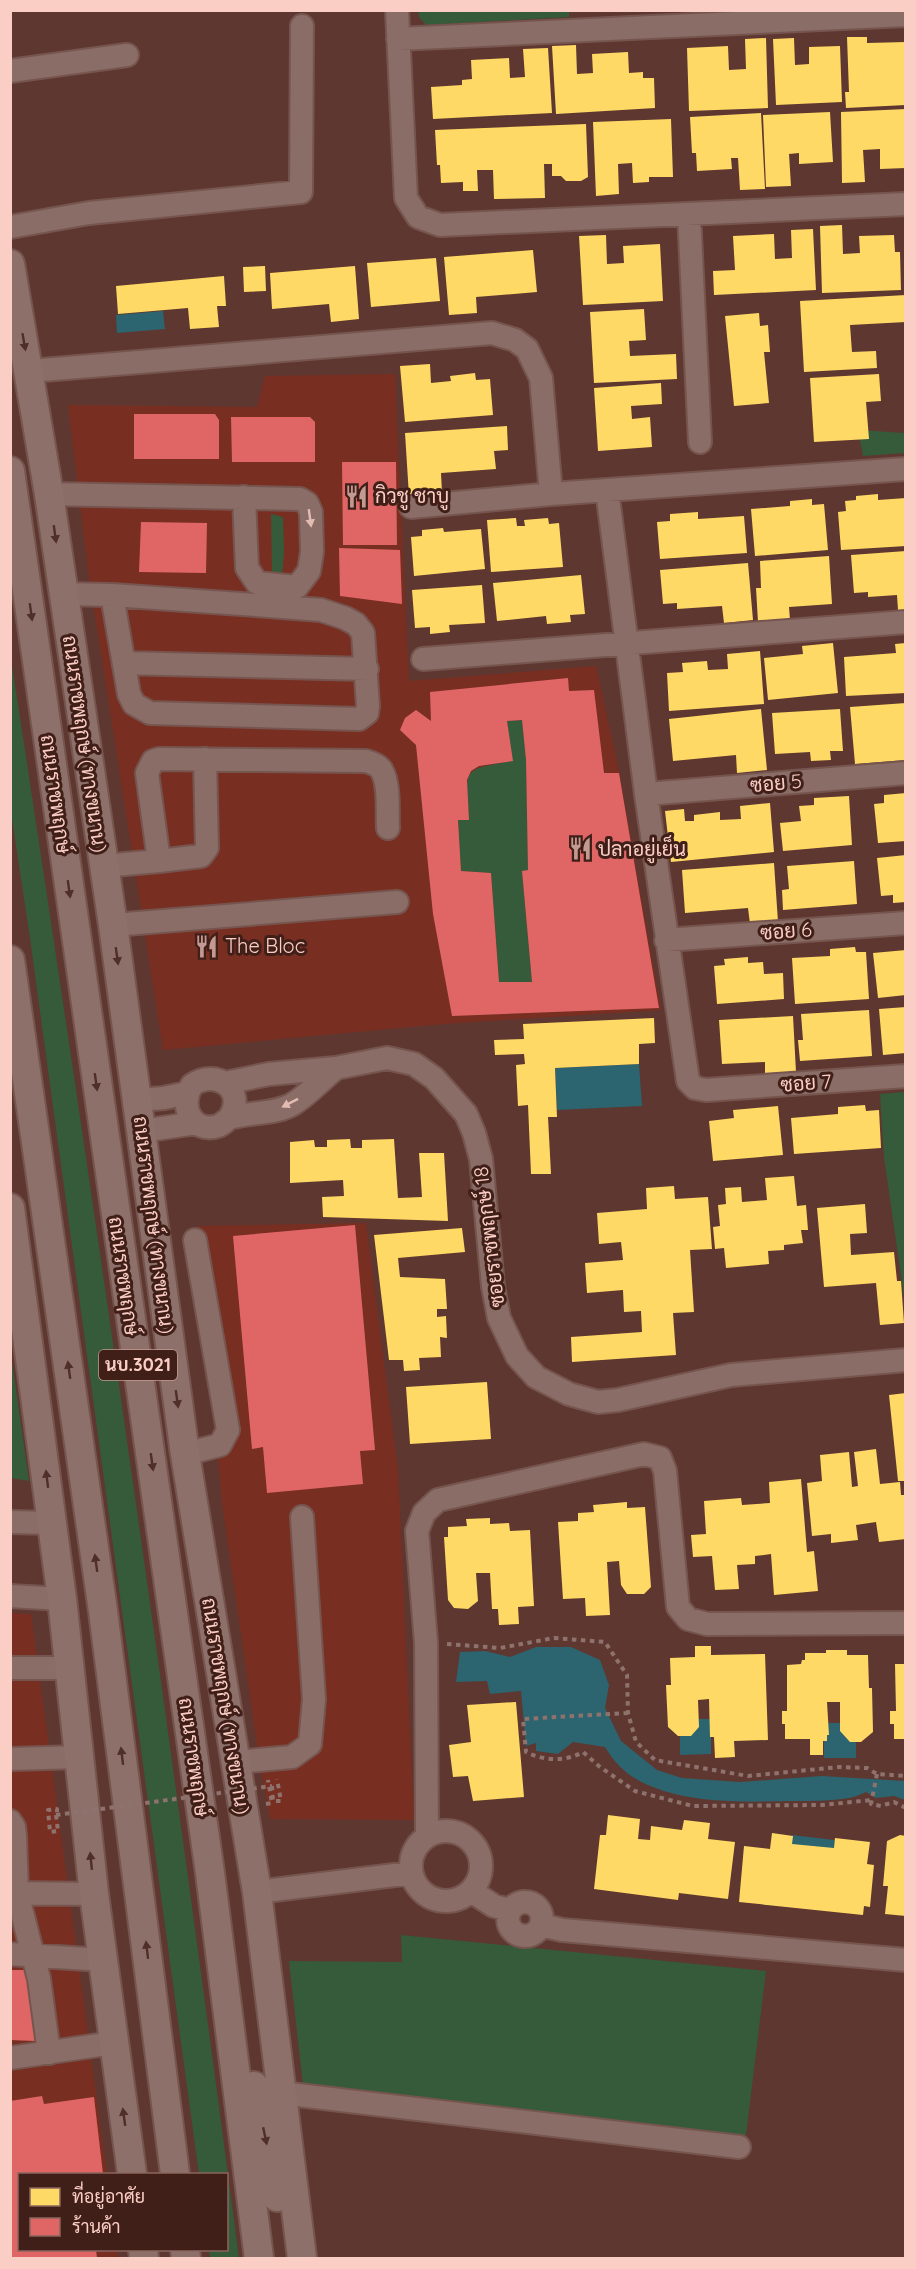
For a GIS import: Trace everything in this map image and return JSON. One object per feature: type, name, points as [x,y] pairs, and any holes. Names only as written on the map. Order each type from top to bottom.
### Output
[{"type":"main road","name":"ถนนราชพฤกษ์ (ทางขนาน)","points":[[10,264],[30,371],[113,925],[185,1454],[257,1892],[302,2259]]},
{"type":"main road","name":"ถนนราชพฤกษ์","points":[[10,471],[210,1873],[259,2259]]},
{"type":"main road","name":"นบ.3021","points":[[10,960],[103,1611],[175,2173]]},
{"type":"main road","points":[[10,1208],[18,1306],[62,1599],[94,1894],[132,2173]]},
{"type":"main road","points":[[210,1873],[290,2259]]},
{"type":"main road","points":[[153,1996],[144,2039],[158,2173]]},
{"type":"street","points":[[397,10],[406,198],[418,217],[440,225],[906,204]]},
{"type":"street","points":[[398,39],[906,15]]},
{"type":"street","points":[[10,227],[89,213],[301,192],[302,26]]},
{"type":"street","points":[[10,71],[127,55]]},
{"type":"street","points":[[688,214],[700,442]]},
{"type":"street","points":[[30,371],[492,333],[515,340],[527,349],[541,378],[551,494]]},
{"type":"street","points":[[411,507],[551,494],[906,469]]},
{"type":"street","points":[[607,490],[666,940]]},
{"type":"street","points":[[49,494],[244,497],[300,499],[307,503],[311,512],[312,552],[309,571],[297,587],[257,583],[250,574],[247,568],[244,497]]},
{"type":"street","points":[[63,594],[112,595],[321,610],[356,624],[363,633],[369,706],[366,713],[359,719],[150,713],[134,704],[129,694],[112,595]]},
{"type":"street","points":[[423,659],[906,622]]},
{"type":"street","points":[[124,663],[367,669]]},
{"type":"street","points":[[159,861],[147,773],[153,761],[159,759],[366,761],[378,766],[383,772],[388,828]]},
{"type":"street","points":[[103,866],[201,856],[207,848],[206,759]]},
{"type":"street","name":"ซอย 5","points":[[646,794],[906,773]]},
{"type":"street","points":[[113,925],[397,902]]},
{"type":"street","name":"ซอย 6","points":[[666,940],[906,923]]},
{"type":"street","name":"ซอย 7","points":[[666,940],[688,1081],[695,1088],[706,1090],[906,1076]]},
{"type":"street","name":"ซอยราชพฤกษ์ 18","points":[[138,1100],[187,1093],[192,1085],[208,1078],[225,1083],[268,1074],[336,1068],[387,1058],[414,1065],[434,1078],[466,1114],[474,1133],[481,1159],[491,1267],[499,1318],[517,1356],[536,1377],[569,1394],[598,1402],[640,1396],[731,1375],[906,1360]]},
{"type":"street","name":"ซอยราชพฤกษ์ 18","points":[[142,1131],[196,1123],[201,1126],[217,1127],[232,1114],[269,1112],[292,1105],[336,1068]]},
{"type":"street","points":[[225,1083],[234,1096],[232,1114]]},
{"type":"street","points":[[187,1093],[186,1109],[196,1123]]},
{"type":"street","points":[[185,1454],[220,1445],[228,1430],[195,1240]]},
{"type":"street","points":[[427,1836],[426,1643],[417,1531],[424,1513],[438,1500],[644,1454],[660,1458],[665,1471],[678,1607],[688,1619],[707,1624],[906,1623]]},
{"type":"street","points":[[236,1762],[292,1757],[310,1744],[314,1699],[302,1517]]},
{"type":"street","points":[[10,1522],[52,1523]]},
{"type":"street","points":[[10,1596],[62,1599]]},
{"type":"street","points":[[10,1668],[70,1668]]},
{"type":"street","points":[[10,1759],[80,1757]]},
{"type":"street","points":[[10,1821],[14,1827],[15,1836],[14,1893],[34,1955],[49,2053]]},
{"type":"street","points":[[437,1832],[460,1833],[470,1839],[481,1858],[482,1870],[471,1891],[462,1898],[450,1901],[437,1901],[426,1896],[411,1873],[413,1854],[418,1844],[427,1836],[437,1832]]},
{"type":"street","points":[[257,1892],[411,1873]]},
{"type":"street","points":[[471,1891],[494,1905],[510,1910],[519,1903],[530,1902],[539,1909],[541,1925],[562,1930],[906,1960]]},
{"type":"street","points":[[14,1893],[94,1894]]},
{"type":"street","points":[[10,1954],[103,1960]]},
{"type":"street","points":[[10,2058],[113,2043]]},
{"type":"street","points":[[281,2093],[739,2147]]},
{"type":"path","points":[[426,1643],[500,1648],[554,1638],[605,1642],[627,1675],[628,1713],[636,1742],[655,1760],[748,1776],[839,1767],[867,1768],[877,1774],[906,1776]]},
{"type":"path","points":[[628,1713],[523,1719],[526,1752],[540,1759],[572,1758],[583,1752],[634,1791],[693,1806],[813,1805],[872,1800]]},
{"type":"path","points":[[877,1774],[871,1804],[881,1806],[894,1802],[906,1808]]},
{"type":"path","points":[[60,1832],[57,1809],[48,1809],[50,1832],[57,1830],[56,1815],[272,1786],[273,1801],[280,1801],[277,1778],[268,1779],[272,1803]]},
{"type":"shaded area","points":[[395,374],[409,681],[596,666],[618,766],[661,1010],[444,1024],[163,1050],[88,571],[68,405],[257,407],[265,376]]},
{"type":"shaded area","points":[[366,1223],[398,1469],[414,1820],[270,1819],[258,1752],[222,1503],[197,1226]]},
{"type":"shaded area","points":[[10,1613],[31,1614],[107,2173],[18,2173],[18,2251],[117,2251],[118,2258],[11,2258]]},
{"type":"green space","points":[[418,11],[569,11],[569,17],[426,25],[419,17]]},
{"type":"green space","points":[[858,430],[905,433],[905,453],[863,456]]},
{"type":"green space","points":[[271,514],[283,517],[282,577],[272,575]]},
{"type":"green space","points":[[11,659],[130,1458],[228,2173],[199,2173],[11,812]]},
{"type":"green space","points":[[522,720],[526,760],[528,870],[522,871],[532,982],[499,982],[491,873],[461,871],[458,820],[469,820],[467,790],[470,774],[483,767],[512,761],[507,721]]},
{"type":"green space","points":[[906,1092],[905,1304],[884,1157],[880,1094]]},
{"type":"green space","points":[[11,1359],[12,1361],[29,1481],[11,1478]]},
{"type":"green space","points":[[401,1935],[766,1971],[746,2135],[303,2085],[289,1961],[402,1962]]},
{"type":"green space","points":[[228,2177],[239,2258],[210,2258],[209,2251],[228,2251]]},
{"type":"water","points":[[163,311],[165,329],[117,333],[116,315]]},
{"type":"water","points":[[639,1064],[642,1106],[557,1110],[555,1068]]},
{"type":"water","points":[[536,1647],[571,1647],[600,1660],[609,1685],[605,1708],[621,1741],[657,1770],[682,1778],[740,1782],[822,1776],[905,1781],[905,1800],[894,1796],[876,1798],[866,1792],[849,1798],[822,1801],[704,1799],[669,1793],[637,1780],[619,1766],[605,1747],[573,1742],[558,1754],[536,1751],[536,1743],[526,1746],[521,1691],[490,1694],[487,1681],[456,1682],[460,1652],[485,1651],[510,1657]]},
{"type":"water","points":[[692,1719],[711,1719],[711,1754],[680,1755],[680,1734]]},
{"type":"water","points":[[824,1723],[843,1723],[856,1738],[856,1758],[824,1758]]},
{"type":"water","points":[[792,1835],[843,1841],[841,1852],[791,1846]]},
{"type":"building: ที่อยู่อาศัย","points":[[847,37],[867,37],[867,43],[906,42],[906,105],[846,108],[845,92],[849,92]]},
{"type":"building: ที่อยู่อาศัย","points":[[766,38],[768,108],[689,111],[687,48],[728,46],[729,70],[746,69],[745,39]]},
{"type":"building: ที่อยู่อาศัย","points":[[794,38],[795,65],[809,64],[809,47],[840,46],[842,102],[776,105],[773,39]]},
{"type":"building: ที่อยู่อาศัย","points":[[576,45],[577,74],[593,73],[592,54],[628,52],[629,73],[643,72],[643,78],[654,78],[655,108],[556,114],[552,46]]},
{"type":"building: ที่อยู่อาศัย","points":[[548,48],[552,113],[433,119],[431,87],[462,85],[462,80],[472,79],[471,60],[509,58],[510,78],[525,77],[523,49]]},
{"type":"building: ที่อยู่อาศัย","points":[[906,109],[906,168],[880,169],[880,149],[863,150],[865,182],[842,183],[841,112]]},
{"type":"building: ที่อยู่อาศัย","points":[[830,112],[833,162],[799,164],[799,153],[789,154],[791,186],[766,187],[763,115]]},
{"type":"building: ที่อยู่อาศัย","points":[[761,113],[765,189],[740,190],[738,158],[731,158],[732,169],[697,171],[696,153],[692,153],[690,117]]},
{"type":"building: ที่อยู่อาศัย","points":[[671,119],[673,177],[649,177],[649,182],[633,183],[632,163],[618,164],[619,194],[596,196],[593,122]]},
{"type":"building: ที่อยู่อาศัย","points":[[586,124],[588,177],[581,181],[566,181],[561,176],[552,176],[552,164],[544,164],[545,198],[494,199],[493,170],[477,170],[478,191],[463,191],[463,182],[441,183],[440,165],[437,165],[435,130]]},
{"type":"building: ที่อยู่อาศัย","points":[[842,225],[843,254],[860,253],[859,236],[894,235],[895,252],[900,252],[901,290],[822,293],[820,226]]},
{"type":"building: ที่อยู่อาศัย","points":[[813,229],[816,290],[714,295],[713,271],[735,270],[733,236],[774,234],[775,259],[792,258],[791,230]]},
{"type":"building: ที่อยู่อาศัย","points":[[606,235],[607,264],[624,263],[623,246],[660,244],[663,301],[583,305],[579,236]]},
{"type":"building: ที่อยู่อาศัย","points":[[533,250],[537,292],[476,297],[477,313],[449,315],[444,257]]},
{"type":"building: ที่อยู่อาศัย","points":[[436,258],[440,301],[371,307],[367,263]]},
{"type":"building: ที่อยู่อาศัย","points":[[265,266],[266,291],[244,292],[243,267]]},
{"type":"building: ที่อยู่อาศัย","points":[[355,266],[359,319],[331,322],[329,304],[272,309],[270,273]]},
{"type":"building: ที่อยู่อาศัย","points":[[224,276],[226,306],[217,306],[219,327],[190,329],[188,308],[118,314],[116,286]]},
{"type":"building: ที่อยู่อาศัย","points":[[906,295],[906,322],[850,325],[852,352],[876,351],[877,368],[804,372],[800,301]]},
{"type":"building: ที่อยู่อาศัย","points":[[644,309],[646,340],[629,341],[630,356],[676,354],[677,379],[594,383],[590,312]]},
{"type":"building: ที่อยู่อาศัย","points":[[759,313],[760,326],[768,325],[770,352],[764,352],[769,403],[734,406],[725,316]]},
{"type":"building: ที่อยู่อาศัย","points":[[430,364],[431,383],[451,381],[450,376],[475,373],[476,380],[490,379],[493,415],[405,422],[400,366]]},
{"type":"building: ที่อยู่อาศัย","points":[[879,374],[881,401],[866,402],[869,439],[814,442],[810,378]]},
{"type":"building: ที่อยู่อาศัย","points":[[661,383],[662,404],[631,406],[632,419],[650,417],[652,447],[598,451],[594,388]]},
{"type":"building: ที่อยู่อาศัย","points":[[507,426],[508,450],[494,451],[496,469],[441,473],[442,493],[409,496],[405,433]]},
{"type":"building: ที่อยู่อาศัย","points":[[878,494],[878,500],[906,498],[906,546],[841,550],[838,512],[846,511],[845,501],[856,500],[856,496]]},
{"type":"building: ที่อยู่อาศัย","points":[[812,499],[812,505],[824,504],[828,550],[755,556],[751,509],[790,506],[790,501]]},
{"type":"building: ที่อยู่อาศัย","points":[[698,512],[698,519],[744,516],[747,553],[660,559],[657,522],[670,521],[670,514]]},
{"type":"building: ที่อยู่อาศัย","points":[[516,518],[517,526],[525,526],[524,520],[548,518],[549,524],[559,523],[563,567],[491,572],[487,520]]},
{"type":"building: ที่อยู่อาศัย","points":[[443,528],[444,532],[481,529],[485,569],[414,576],[411,537],[422,536],[422,530]]},
{"type":"building: ที่อยู่อาศัย","points":[[906,551],[906,610],[898,610],[897,595],[868,597],[868,592],[854,593],[851,555]]},
{"type":"building: ที่อยู่อาศัย","points":[[829,556],[832,604],[789,607],[790,620],[758,622],[756,588],[761,588],[760,561]]},
{"type":"building: ที่อยู่อาศัย","points":[[748,563],[753,620],[724,623],[722,606],[677,609],[677,603],[663,604],[660,570]]},
{"type":"building: ที่อยู่อาศัย","points":[[581,575],[585,614],[570,615],[571,622],[547,624],[546,616],[497,621],[493,583]]},
{"type":"building: ที่อยู่อาศัย","points":[[482,585],[485,623],[449,625],[450,632],[430,634],[430,627],[415,628],[412,590]]},
{"type":"building: ที่อยู่อาศัย","points":[[833,643],[838,693],[768,700],[764,658],[803,654],[802,646]]},
{"type":"building: ที่อยู่อาศัย","points":[[906,643],[906,693],[846,696],[844,657],[896,653],[895,644]]},
{"type":"building: ที่อยู่อาศัย","points":[[760,651],[764,704],[669,711],[667,673],[683,672],[682,663],[707,661],[708,670],[728,669],[727,654]]},
{"type":"building: ที่อยู่อาศัย","points":[[906,703],[906,760],[855,764],[850,707]]},
{"type":"building: ที่อยู่อาศัย","points":[[761,709],[767,770],[737,773],[736,755],[673,761],[669,719]]},
{"type":"building: ที่อยู่อาศัย","points":[[840,709],[843,751],[830,751],[831,760],[811,761],[810,752],[775,754],[772,713]]},
{"type":"building: ที่อยู่อาศัย","points":[[906,793],[906,841],[878,843],[874,804],[884,803],[884,795]]},
{"type":"building: ที่อยู่อาศัย","points":[[849,796],[852,845],[783,851],[780,823],[801,821],[799,806],[814,805],[814,798]]},
{"type":"building: ที่อยู่อาศัย","points":[[770,803],[774,852],[671,862],[665,811],[684,809],[685,821],[694,821],[694,815],[720,812],[720,820],[741,819],[740,806]]},
{"type":"building: ที่อยู่อาศัย","points":[[906,855],[906,902],[893,903],[893,895],[881,896],[877,858]]},
{"type":"building: ที่อยู่อาศัย","points":[[854,861],[857,904],[783,910],[782,890],[789,889],[787,866]]},
{"type":"building: ที่อยู่อาศัย","points":[[774,863],[778,922],[750,924],[748,908],[685,913],[682,870]]},
{"type":"building: ที่อยู่อาศัย","points":[[855,947],[856,952],[866,952],[869,999],[795,1004],[792,958],[830,956],[830,949]]},
{"type":"building: ที่อยู่อาศัย","points":[[906,950],[906,995],[878,998],[873,953]]},
{"type":"building: ที่อยู่อาศัย","points":[[748,957],[748,963],[763,962],[764,974],[783,973],[784,999],[717,1004],[714,966],[725,965],[724,959]]},
{"type":"building: ที่อยู่อาศัย","points":[[906,1007],[906,1053],[883,1055],[879,1009]]},
{"type":"building: ที่อยู่อาศัย","points":[[869,1010],[872,1056],[800,1061],[798,1040],[803,1040],[801,1014]]},
{"type":"building: ที่อยู่อาศัย","points":[[793,1016],[796,1072],[765,1074],[765,1062],[722,1064],[719,1020]]},
{"type":"building: ที่อยู่อาศัย","points":[[654,1018],[655,1043],[639,1044],[639,1064],[555,1068],[557,1117],[548,1117],[551,1174],[531,1174],[528,1105],[518,1106],[516,1065],[525,1064],[524,1054],[495,1055],[494,1040],[524,1039],[523,1024]]},
{"type":"building: ที่อยู่อาศัย","points":[[865,1105],[866,1111],[879,1110],[881,1148],[794,1154],[791,1118],[838,1114],[838,1107]]},
{"type":"building: ที่อยู่อาศัย","points":[[778,1106],[783,1155],[713,1161],[709,1121],[734,1118],[733,1110]]},
{"type":"building: ที่อยู่อาศัย","points":[[350,1139],[351,1148],[362,1148],[362,1140],[394,1139],[398,1198],[422,1197],[419,1153],[444,1153],[448,1221],[323,1217],[322,1197],[344,1196],[343,1180],[290,1183],[290,1142],[314,1140],[315,1147],[327,1147],[327,1140]]},
{"type":"building: ที่อยู่อาศัย","points":[[794,1176],[797,1206],[806,1205],[808,1230],[801,1230],[803,1243],[784,1245],[784,1250],[768,1251],[769,1264],[726,1268],[724,1248],[715,1249],[713,1227],[720,1226],[718,1205],[726,1204],[725,1188],[741,1187],[742,1202],[767,1200],[765,1178]]},
{"type":"building: ที่อยู่อาศัย","points":[[674,1186],[675,1199],[708,1197],[712,1249],[690,1250],[694,1312],[673,1313],[676,1355],[572,1362],[571,1337],[642,1332],[641,1311],[624,1312],[623,1290],[587,1293],[585,1263],[623,1260],[621,1242],[599,1244],[597,1213],[647,1209],[646,1188]]},
{"type":"building: ที่อยู่อาศัย","points":[[865,1204],[867,1233],[850,1234],[851,1255],[894,1252],[897,1281],[901,1281],[904,1323],[880,1325],[876,1283],[824,1287],[817,1208]]},
{"type":"building: ที่อยู่อาศัย","points":[[462,1228],[465,1252],[398,1258],[400,1277],[445,1279],[447,1309],[437,1309],[437,1317],[446,1316],[447,1338],[440,1337],[441,1357],[419,1358],[420,1370],[404,1371],[403,1360],[389,1360],[374,1235]]},
{"type":"building: ที่อยู่อาศัย","points":[[487,1382],[491,1439],[410,1444],[406,1387]]},
{"type":"building: ที่อยู่อาศัย","points":[[906,1393],[906,1481],[898,1481],[889,1395]]},
{"type":"building: ที่อยู่อาศัย","points":[[876,1449],[880,1484],[900,1482],[901,1495],[906,1495],[906,1539],[879,1542],[876,1522],[856,1525],[858,1540],[831,1543],[831,1534],[812,1536],[807,1483],[822,1481],[820,1455],[849,1452],[852,1487],[858,1486],[854,1452]]},
{"type":"building: ที่อยู่อาศัย","points":[[801,1479],[807,1552],[814,1551],[818,1591],[774,1595],[771,1554],[755,1556],[755,1564],[737,1565],[739,1589],[715,1590],[712,1556],[693,1557],[691,1535],[706,1534],[704,1501],[741,1498],[742,1505],[770,1503],[769,1482]]},
{"type":"building: ที่อยู่อาศัย","points":[[627,1502],[627,1508],[645,1507],[651,1587],[644,1594],[627,1594],[621,1585],[619,1561],[607,1562],[610,1615],[586,1616],[585,1598],[563,1599],[558,1522],[578,1521],[578,1513],[594,1512],[593,1505]]},
{"type":"building: ที่อยู่อาศัย","points":[[490,1518],[490,1524],[509,1523],[510,1531],[530,1530],[534,1606],[518,1607],[519,1624],[499,1625],[498,1609],[492,1609],[490,1573],[476,1573],[478,1601],[468,1609],[454,1608],[448,1600],[444,1537],[448,1537],[448,1527],[467,1526],[466,1519]]},
{"type":"building: ที่อยู่อาศัย","points":[[695,1646],[711,1646],[711,1655],[765,1654],[768,1740],[734,1741],[735,1757],[715,1758],[714,1737],[710,1737],[709,1699],[698,1700],[699,1727],[691,1736],[678,1736],[668,1727],[666,1685],[671,1685],[670,1658],[695,1657]]},
{"type":"building: ที่อยู่อาศัย","points":[[826,1650],[847,1650],[847,1655],[868,1655],[869,1688],[872,1688],[873,1732],[861,1742],[850,1742],[840,1731],[840,1702],[827,1702],[829,1735],[827,1735],[827,1741],[823,1741],[823,1755],[810,1755],[810,1739],[785,1739],[782,1711],[787,1711],[787,1665],[801,1664],[802,1660],[805,1660],[805,1653],[826,1653]]},
{"type":"building: ที่อยู่อาศัย","points":[[895,1664],[906,1664],[906,1739],[894,1739],[894,1724],[890,1724],[890,1711],[896,1711]]},
{"type":"building: ที่อยู่อาศัย","points":[[516,1702],[524,1797],[473,1801],[468,1776],[453,1777],[449,1745],[471,1742],[467,1705]]},
{"type":"building: ที่อยู่อาศัย","points":[[608,1815],[640,1819],[638,1839],[650,1840],[651,1826],[682,1830],[684,1820],[710,1823],[708,1839],[735,1842],[728,1899],[679,1893],[678,1900],[594,1889],[600,1835],[606,1835]]},
{"type":"building: ที่อยู่อาศัย","points":[[772,1833],[793,1836],[792,1844],[834,1848],[835,1838],[870,1842],[867,1864],[874,1865],[870,1907],[864,1906],[863,1915],[739,1902],[744,1846],[770,1849]]},
{"type":"building: ที่อยู่อาศัย","points":[[900,1835],[906,1836],[906,1916],[885,1914],[888,1886],[883,1886],[887,1841]]},
{"type":"building: ร้านค้า","points":[[134,414],[215,414],[219,420],[219,459],[134,459]]},
{"type":"building: ร้านค้า","points":[[231,417],[310,417],[315,422],[315,462],[232,462]]},
{"type":"building: ร้านค้า","points":[[342,462],[396,462],[397,545],[343,545]]},
{"type":"building: ร้านค้า","points":[[141,522],[207,523],[206,573],[139,572]]},
{"type":"building: ร้านค้า","points":[[339,548],[400,550],[402,604],[340,596]]},
{"type":"building: ร้านค้า","name":"ปลาอยู่เย็น","points":[[568,678],[569,691],[594,690],[604,773],[619,773],[659,1008],[452,1016],[433,914],[416,745],[400,730],[405,718],[416,710],[431,721],[430,692]],"holes":[[[522,720],[526,760],[528,870],[522,871],[532,982],[499,982],[491,873],[461,871],[458,820],[469,820],[467,780],[471,771],[479,766],[513,761],[507,721]]]},
{"type":"building: ร้านค้า","points":[[355,1225],[375,1450],[360,1451],[363,1484],[267,1493],[263,1447],[252,1449],[233,1236]]},
{"type":"building: ร้านค้า","points":[[10,1970],[31,1970],[35,2041],[10,2040]]},
{"type":"building: ร้านค้า","points":[[42,2096],[44,2104],[94,2097],[103,2173],[18,2173],[18,2251],[96,2251],[97,2258],[10,2258],[10,2101]]},
{"type":"place","name":"กิวชู ชาบู","points":[[357,496]]},
{"type":"place","name":"ปลาอยู่เย็น","points":[[580,849]]},
{"type":"place","name":"The Bloc","points":[[207,946]]}]
